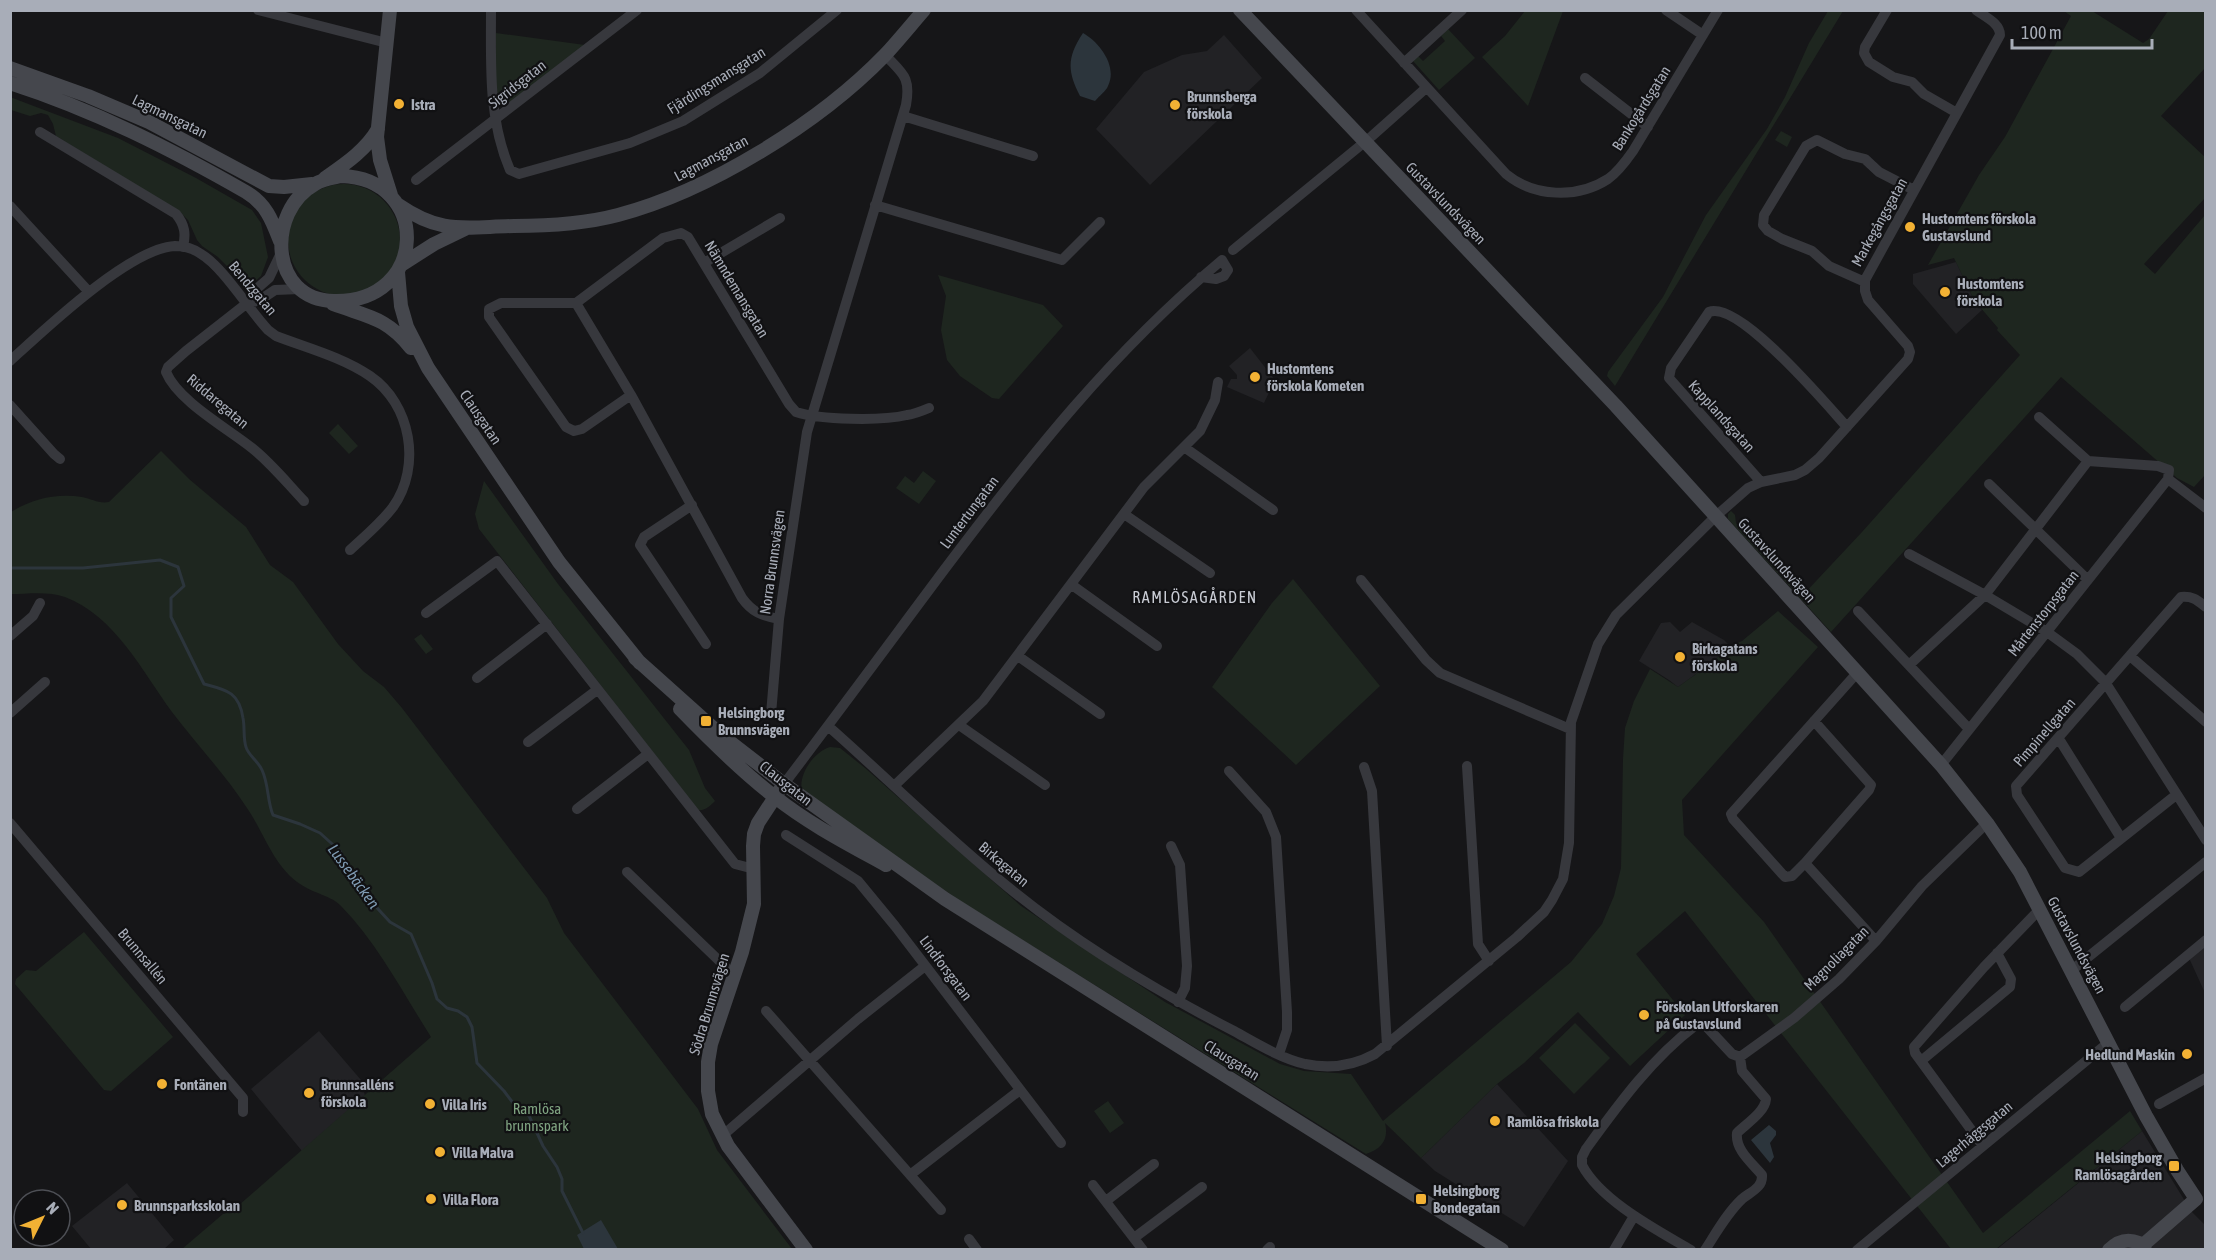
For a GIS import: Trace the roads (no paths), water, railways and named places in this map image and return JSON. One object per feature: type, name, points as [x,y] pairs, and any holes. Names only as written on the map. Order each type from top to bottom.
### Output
[{"type":"street","points":[[258,10],[387,43]]},
{"type":"street","points":[[378,129],[356,155],[301,195],[285,220],[281,248],[289,276],[300,289],[312,297],[343,301],[372,294],[386,285],[400,268],[406,251],[407,237],[403,218],[380,160],[378,129],[390,10]]},
{"type":"street","points":[[491,10],[491,84],[494,121]]},
{"type":"street","name":"Sigridsgatan","points":[[416,180],[637,10]]},
{"type":"street","name":"Fjärdingsmansgatan","points":[[494,121],[507,165],[515,174],[630,143],[683,120],[721,98],[776,61],[837,10]]},
{"type":"street","name":"Lagmansgatan","points":[[395,201],[433,224],[466,229],[544,226],[599,219],[681,193],[727,171],[792,130],[841,93],[885,55],[924,10]]},
{"type":"street","name":"Gustavslundsvägen","points":[[1240,10],[1608,398],[1941,765],[1987,823],[2019,872],[2156,1134],[2201,1195]]},
{"type":"street","name":"Bankogårdsgatan","points":[[1356,10],[1506,174],[1525,185],[1550,192],[1575,192],[1608,178],[1628,159],[1718,10]]},
{"type":"street","points":[[1404,63],[1462,10]]},
{"type":"street","points":[[1666,10],[1703,35]]},
{"type":"street","points":[[1887,10],[1865,47],[1866,59],[1893,76],[1915,84],[1924,94],[1957,113]]},
{"type":"street","name":"Markegångsgatan","points":[[1716,516],[1748,488],[1761,482],[1795,475],[1805,470],[1819,458],[1902,368],[1910,355],[1906,342],[1868,300],[1865,282],[1867,273],[2000,35],[2000,29],[1976,10]]},
{"type":"street","name":"Norra Brunnsvägen","points":[[771,714],[779,619],[807,432],[903,117],[909,89],[908,84],[885,55]]},
{"type":"street","name":"Lagmansgatan","points":[[10,68],[67,87],[149,122],[269,186],[284,188],[317,182]]},
{"type":"street","points":[[1585,78],[1648,127]]},
{"type":"street","name":"Lagmansgatan","points":[[10,83],[75,106],[121,126],[182,155],[246,192],[260,201],[270,215],[281,248]]},
{"type":"street","points":[[1233,250],[1426,88]]},
{"type":"street","points":[[903,117],[1033,156]]},
{"type":"street","points":[[10,361],[89,292],[152,252],[168,247],[183,247],[185,231],[183,223],[176,214],[40,132]]},
{"type":"street","points":[[1865,282],[1829,266],[1805,247],[1787,242],[1771,233],[1763,223],[1764,215],[1806,146],[1817,140],[1849,155],[1865,159],[1879,172],[1914,190]]},
{"type":"street","points":[[317,182],[341,176],[352,177],[377,185],[395,201]]},
{"type":"street","points":[[875,205],[1062,260],[1100,222]]},
{"type":"street","points":[[10,206],[89,292]]},
{"type":"street","points":[[704,263],[780,218]]},
{"type":"street","name":"Lagmansgatan","points":[[400,268],[434,244],[466,229]]},
{"type":"street","name":"Nämndemansgatan","points":[[576,303],[670,235],[681,233],[686,235],[789,404],[796,412],[811,415]]},
{"type":"street","name":"Bendzgatan","points":[[183,247],[193,249],[209,259],[268,330],[276,336],[345,363],[372,377],[392,397],[403,419],[409,466],[397,501],[386,516],[350,550]]},
{"type":"street","name":"Riddaregatan","points":[[281,248],[269,278],[253,292],[246,304],[186,351],[166,372],[187,399],[263,457],[304,501]]},
{"type":"street","name":"Clausgatan","points":[[400,268],[401,306],[407,327],[428,368]]},
{"type":"street","name":"Luntertungatan","points":[[784,784],[1055,427],[1128,346],[1201,277]]},
{"type":"street","name":"Riddaregatan","points":[[246,304],[260,300],[280,288],[300,289]]},
{"type":"street","name":"Clausgatan","points":[[323,300],[387,324],[402,336],[428,368],[559,562],[635,658],[707,738],[774,797],[836,838],[945,899],[1502,1250]]},
{"type":"street","points":[[630,395],[582,429],[574,431],[566,427],[488,315],[491,307],[501,303],[576,303],[630,395],[747,604],[758,614],[779,619]]},
{"type":"street","name":"Kapplandsgatan","points":[[1761,482],[1669,378],[1668,373],[1708,312],[1721,311],[1770,344],[1847,427]]},
{"type":"street","points":[[894,786],[983,701],[1151,479],[1200,431],[1216,397],[1218,381]]},
{"type":"street","points":[[10,405],[60,459]]},
{"type":"street","points":[[811,415],[856,418],[906,416],[929,408]]},
{"type":"street","points":[[2039,417],[2088,461],[2158,466],[2205,508]]},
{"type":"street","points":[[1184,447],[1273,510]]},
{"type":"street","points":[[1909,665],[1986,594],[2088,461]]},
{"type":"street","name":"Mårtenstorpsgatan","points":[[1941,765],[2168,475]]},
{"type":"street","points":[[1989,484],[2088,580]]},
{"type":"street","points":[[692,505],[644,537],[640,545],[706,644]]},
{"type":"street","points":[[1124,514],[1210,573]]},
{"type":"street","name":"Birkagatan","points":[[828,726],[974,859],[1026,902],[1178,1002],[1279,1054],[1306,1064],[1341,1065],[1363,1060],[1387,1046],[1544,912],[1563,879],[1569,843],[1570,729],[1592,660],[1611,622],[1632,597],[1716,516]]},
{"type":"street","points":[[1909,554],[1986,594],[2047,632],[2077,654],[2106,682],[2205,840]]},
{"type":"street","points":[[426,613],[497,561],[735,864],[754,869]]},
{"type":"street","points":[[1361,580],[1426,660],[1440,673],[1570,729]]},
{"type":"street","points":[[1072,585],[1157,646]]},
{"type":"street","name":"Pimpinellgatan","points":[[2176,795],[2079,872],[2064,868],[2017,795],[2016,786],[2181,597],[2189,596],[2205,607]]},
{"type":"street","points":[[10,636],[33,616],[40,603]]},
{"type":"street","points":[[1858,611],[1969,729]]},
{"type":"street","points":[[477,678],[547,624]]},
{"type":"street","points":[[1018,656],[1100,714]]},
{"type":"street","points":[[2130,656],[2205,722]]},
{"type":"street","name":"Clausgatan","points":[[635,658],[722,735],[784,784],[945,899]]},
{"type":"street","points":[[1814,721],[1868,780],[1870,788],[1805,863],[1792,876],[1785,877],[1732,819],[1731,814],[1814,721],[1857,673]]},
{"type":"street","points":[[10,713],[45,682]]},
{"type":"street","points":[[528,742],[597,690]]},
{"type":"street","points":[[959,725],[1046,786]]},
{"type":"street","points":[[2059,739],[2121,838]]},
{"type":"street","points":[[577,809],[648,754]]},
{"type":"street","points":[[1467,765],[1478,944],[1489,960]]},
{"type":"street","points":[[1364,767],[1372,792],[1387,1046]]},
{"type":"street","points":[[1229,771],[1266,812],[1276,837],[1287,1012],[1287,1030],[1279,1054]]},
{"type":"street","name":"Södra Brunnsvägen","points":[[784,784],[758,822],[754,834],[754,904],[735,976],[711,1044],[708,1062],[710,1102],[722,1136],[734,1156],[806,1250]]},
{"type":"street","name":"Brunnsallén","points":[[10,823],[243,1098],[243,1112]]},
{"type":"street","name":"Magnoliagatan","points":[[1740,1057],[1813,1003],[1876,941],[1922,886],[1987,823]]},
{"type":"street","name":"Lindforsgatan","points":[[786,835],[858,881],[1061,1143]]},
{"type":"street","points":[[1172,846],[1180,864],[1187,966],[1185,988],[1178,1002]]},
{"type":"street","points":[[2072,970],[2205,862]]},
{"type":"street","points":[[1805,863],[1876,941]]},
{"type":"street","points":[[627,872],[735,976]]},
{"type":"street","points":[[1983,1146],[1914,1050],[1916,1042],[2040,909]]},
{"type":"street","points":[[2125,1007],[2205,940]]},
{"type":"street","points":[[1921,1061],[2010,987],[2011,979],[1997,953]]},
{"type":"street","points":[[722,1136],[858,1019],[925,966]]},
{"type":"street","points":[[766,1011],[941,1210]]},
{"type":"street","points":[[1691,1250],[1634,1216],[1606,1194],[1583,1169],[1582,1157],[1619,1103],[1648,1070],[1696,1025],[1704,1024],[1732,1054],[1740,1057],[1742,1071],[1766,1099],[1763,1108],[1737,1133],[1736,1140],[1762,1175],[1762,1180],[1759,1186],[1741,1200],[1705,1250]]},
{"type":"street","name":"Lagerhäggsgatan","points":[[1857,1250],[2109,1042]]},
{"type":"street","points":[[2159,1104],[2205,1078]]},
{"type":"street","points":[[910,1175],[1020,1090]]},
{"type":"street","points":[[1106,1201],[1154,1164]]},
{"type":"street","points":[[1093,1185],[1143,1250]]},
{"type":"street","points":[[1134,1238],[1202,1188]]},
{"type":"street","points":[[2109,1250],[2123,1241],[2135,1241],[2144,1247],[2201,1195]]},
{"type":"street","points":[[1614,1250],[1634,1216]]},
{"type":"street","points":[[969,1239],[977,1250]]},
{"type":"waterway","name":"Lussebäcken","points":[[10,568],[83,568],[160,560],[178,567],[184,586],[171,598],[171,617],[204,684],[235,697],[243,718],[246,747],[262,770],[273,815],[320,833],[340,851],[368,898],[390,922],[411,934],[437,999],[447,1008],[467,1017],[472,1027],[477,1063],[516,1107],[528,1114],[543,1146],[557,1167],[562,1179],[562,1191],[583,1233]]},
{"type":"place","name":"Istra","points":[[399,104]]},
{"type":"place","name":"Brunnsberga förskola","points":[[1175,105]]},
{"type":"place","name":"Hustomtens förskola Gustavslund","points":[[1910,227]]},
{"type":"place","name":"Hustomtens förskola","points":[[1945,292]]},
{"type":"place","name":"Hustomtens förskola Kometen","points":[[1255,377]]},
{"type":"place","name":"Birkagatans förskola","points":[[1680,657]]},
{"type":"place","name":"Helsingborg Brunnsvägen","points":[[706,721]]},
{"type":"place","name":"Förskolan Utforskaren på Gustavslund","points":[[1644,1015]]},
{"type":"place","name":"Hedlund Maskin","points":[[2187,1054]]},
{"type":"place","name":"Fontänen","points":[[162,1084]]},
{"type":"place","name":"Brunnsalléns förskola","points":[[309,1093]]},
{"type":"place","name":"Villa Iris","points":[[430,1104]]},
{"type":"place","name":"Ramlösa friskola","points":[[1495,1121]]},
{"type":"place","name":"Villa Malva","points":[[440,1152]]},
{"type":"place","name":"Helsingborg Ramlösagården","points":[[2174,1166]]},
{"type":"place","name":"Villa Flora","points":[[431,1199]]},
{"type":"place","name":"Helsingborg Bondegatan","points":[[1421,1199]]},
{"type":"place","name":"Brunnsparksskolan","points":[[122,1205]]},
{"type":"district","name":"RAMLÖSAGÅRDEN","points":[[1195,597]]},
{"type":"park label","name":"Ramlösa brunnspark","points":[[537,1116]]}]
